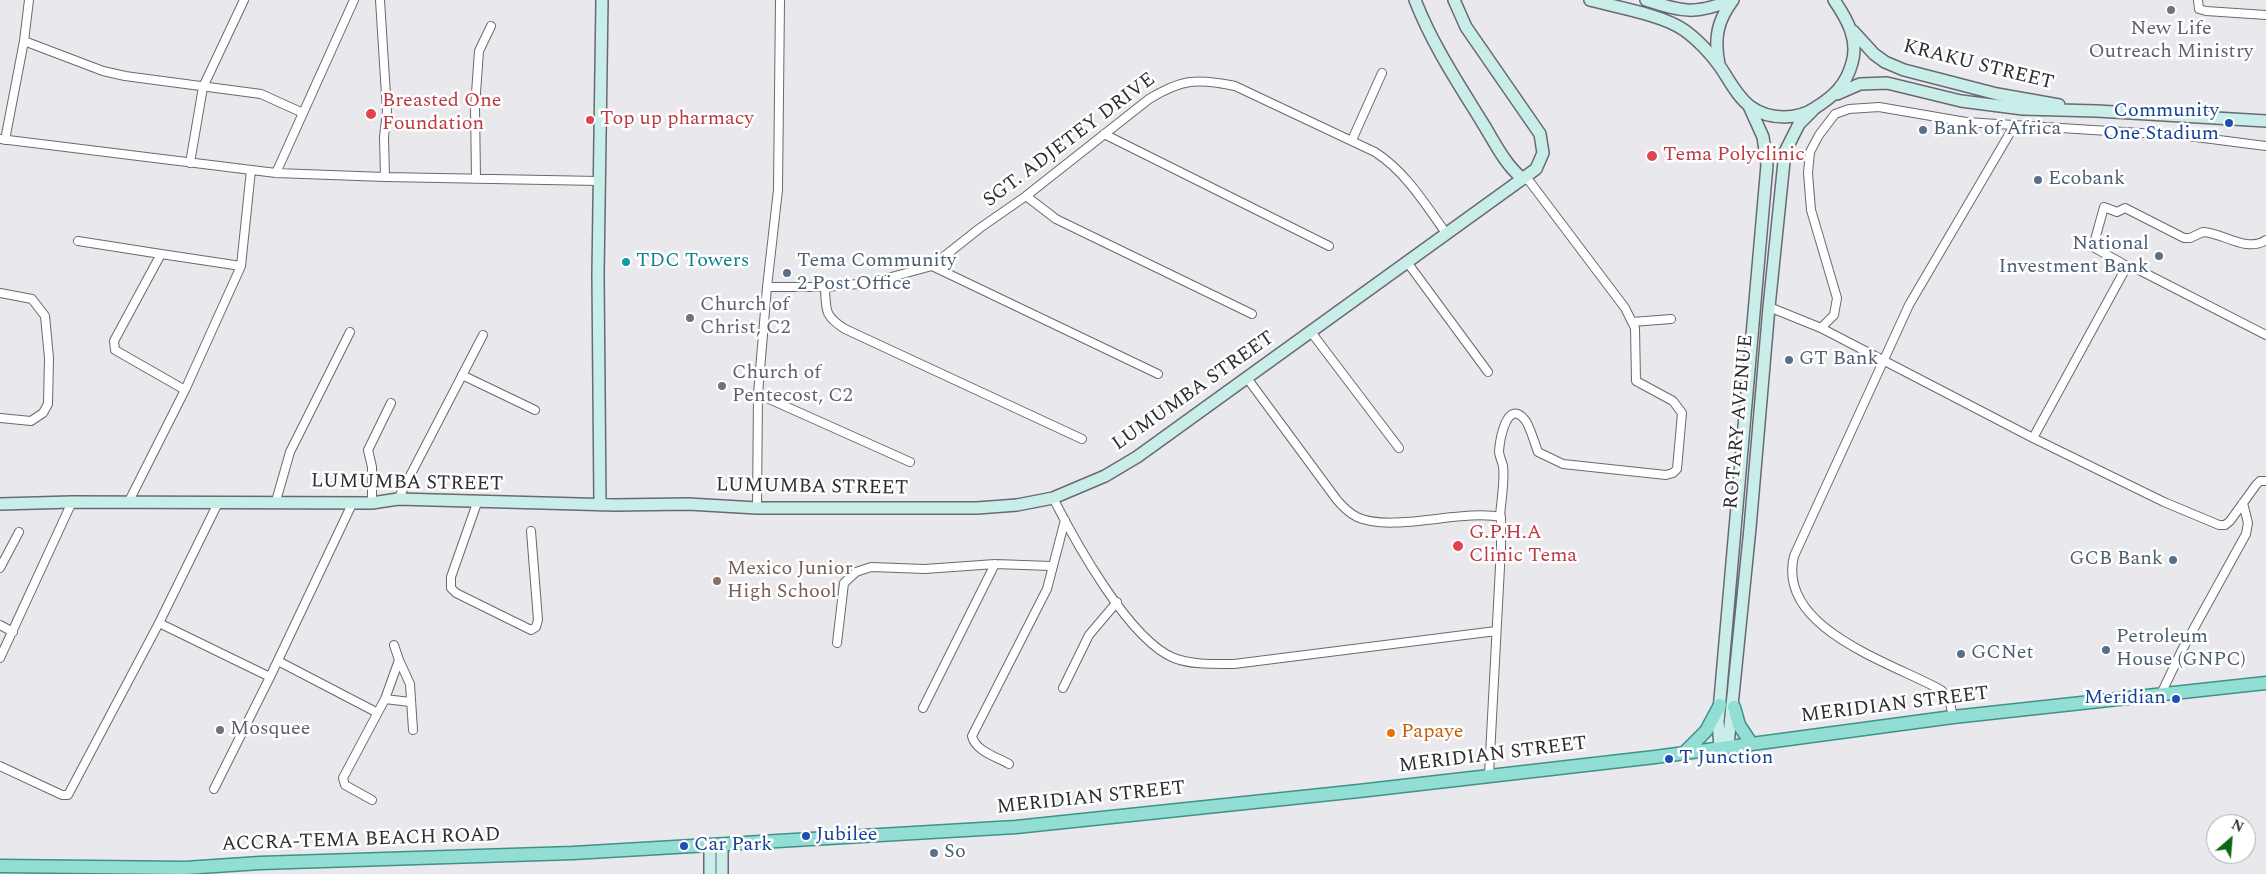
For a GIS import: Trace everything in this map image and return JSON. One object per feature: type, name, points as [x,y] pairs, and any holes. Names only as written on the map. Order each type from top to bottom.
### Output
[{"type":"main road","points":[[600,505],[599,181],[602,0]]},
{"type":"main road","points":[[1415,0],[1444,60],[1501,153],[1514,172],[1525,178]]},
{"type":"main road","name":"ROTARY AVENUE","points":[[1590,0],[1673,24],[1696,40],[1720,66],[1749,106],[1763,136],[1767,165],[1718,727],[1724,746]]},
{"type":"main road","points":[[1646,0],[1678,9],[1700,11],[1733,0]]},
{"type":"main road","points":[[1720,66],[1716,35],[1725,10],[1733,0]]},
{"type":"main road","name":"KRAKU STREET","points":[[1834,0],[1852,30],[1874,54],[1885,62],[1904,70],[1997,94],[2080,110],[2266,121]]},
{"type":"main road","name":"LUMUMBA STREET","points":[[0,504],[276,501],[372,503],[398,499],[477,503],[688,504],[757,508],[977,508],[1017,505],[1053,498],[1098,479],[1137,457],[1525,178],[1541,161],[1543,144],[1540,134],[1466,27],[1455,1]]},
{"type":"main road","points":[[1837,94],[1847,79],[1853,61],[1852,30]]},
{"type":"main road","name":"KRAKU STREET","points":[[1812,110],[1837,94],[1860,84],[1887,83],[1929,94],[1996,106],[2059,112],[2080,110]]},
{"type":"main road","points":[[1749,106],[1771,116],[1783,117],[1812,110]]},
{"type":"main road","name":"ROTARY AVENUE","points":[[1724,746],[1734,707],[1769,307],[1785,152],[1799,124],[1812,110]]},
{"type":"main road","points":[[1746,400],[1761,402]]},
{"type":"main road","name":"MERIDIAN STREET","points":[[716,845],[1016,827],[1359,791],[1489,774],[1684,753],[1724,746],[1953,717],[2266,683]]},
{"type":"main road","points":[[1684,753],[1706,731],[1720,706]]},
{"type":"main road","points":[[1734,707],[1739,725],[1752,743]]},
{"type":"main road","points":[[710,874],[716,845]]},
{"type":"main road","points":[[716,845],[722,874]]},
{"type":"main road","name":"ACCRA-TEMA BEACH ROAD","points":[[0,866],[185,868],[260,863],[563,853],[716,845]]},
{"type":"street","points":[[29,0],[24,41],[2,140],[276,173],[599,181]]},
{"type":"street","points":[[190,163],[203,87],[244,0]]},
{"type":"street","points":[[276,173],[354,0]]},
{"type":"street","points":[[380,0],[387,111],[384,137],[385,177]]},
{"type":"street","points":[[757,508],[758,394],[778,190],[780,0]]},
{"type":"street","points":[[2198,0],[2199,9],[2206,11],[2266,15]]},
{"type":"street","points":[[476,179],[475,107],[479,51],[491,26]]},
{"type":"street","points":[[24,41],[103,71],[125,76],[261,94],[303,113]]},
{"type":"street","points":[[1352,140],[1382,73]]},
{"type":"street","name":"SGT. ADJETEY DRIVE","points":[[767,287],[825,287],[869,283],[932,266],[980,228],[1026,196],[1104,134],[1171,86],[1188,82],[1210,81],[1235,86],[1375,152],[1396,168],[1446,233]]},
{"type":"street","points":[[1821,328],[1834,315],[1837,298],[1811,210],[1808,192],[1810,152],[1819,135],[1835,114],[1849,108],[1879,107],[1958,121],[2188,136],[2266,146]]},
{"type":"street","points":[[1953,717],[1949,698],[1941,690],[1844,643],[1825,629],[1809,610],[1792,583],[1791,569],[1794,556],[1882,361],[1920,284],[2014,126]]},
{"type":"street","points":[[1104,134],[1329,246]]},
{"type":"street","points":[[128,503],[185,390],[241,266],[251,170]]},
{"type":"street","points":[[1489,774],[1501,548],[1500,516],[1503,466],[1499,453],[1505,421],[1514,414],[1522,417],[1527,422],[1538,452],[1563,464],[1666,475],[1673,474],[1677,469],[1682,413],[1673,401],[1636,381],[1636,342],[1635,328],[1632,322],[1608,284],[1525,178]]},
{"type":"street","points":[[1026,196],[1056,219],[1252,314]]},
{"type":"street","points":[[2266,240],[2259,244],[2247,244],[2210,232],[2203,232],[2190,238],[2184,238],[2125,208],[2117,212],[2104,207],[2093,247],[2127,266],[2139,270],[2266,335]]},
{"type":"street","points":[[78,241],[241,266]]},
{"type":"street","points":[[161,254],[114,341],[114,348],[185,390]]},
{"type":"street","points":[[1408,262],[1488,372]]},
{"type":"street","points":[[932,266],[1158,374]]},
{"type":"street","points":[[2033,438],[2127,266]]},
{"type":"street","points":[[825,287],[826,311],[832,321],[845,329],[1082,439]]},
{"type":"street","points":[[0,293],[32,299],[45,316],[49,358],[48,404],[43,413],[31,421],[0,418]]},
{"type":"street","points":[[1769,307],[1821,328],[2033,438],[2164,502],[2218,525],[2230,521],[2256,485],[2260,481],[2266,481]]},
{"type":"street","points":[[1632,322],[1671,319]]},
{"type":"street","points":[[276,501],[290,452],[350,332]]},
{"type":"street","points":[[1311,332],[1399,448]]},
{"type":"street","points":[[398,499],[483,335]]},
{"type":"street","points":[[462,375],[535,410]]},
{"type":"street","points":[[1247,378],[1337,500],[1345,509],[1357,517],[1369,521],[1396,521],[1500,516]]},
{"type":"street","points":[[758,394],[910,462]]},
{"type":"street","points":[[372,503],[372,467],[368,450],[390,403]]},
{"type":"street","points":[[1053,498],[1117,602],[1145,638],[1159,650],[1174,658],[1207,664],[1234,664],[1496,631]]},
{"type":"street","points":[[0,658],[72,502]]},
{"type":"street","points":[[214,789],[278,661],[353,502]]},
{"type":"street","points":[[0,766],[62,796],[68,795],[159,623],[218,503]]},
{"type":"street","points":[[477,503],[451,577],[451,588],[456,593],[531,630],[536,627],[538,620],[531,531]]},
{"type":"street","points":[[2160,696],[2182,650],[2246,534],[2248,523],[2243,503]]},
{"type":"street","points":[[1009,764],[978,747],[973,742],[972,736],[1047,588],[1051,566],[1065,520]]},
{"type":"street","points":[[0,568],[19,532]]},
{"type":"street","points":[[836,643],[844,583],[856,572],[871,567],[925,569],[995,564],[1051,566]]},
{"type":"street","points":[[923,708],[995,564]]},
{"type":"street","points":[[1063,688],[1089,635],[1117,602]]},
{"type":"street","points":[[159,623],[270,677]]},
{"type":"street","points":[[0,625],[13,632]]},
{"type":"street","points":[[394,645],[410,684],[413,730]]},
{"type":"street","points":[[372,800],[345,785],[343,778],[376,712],[385,699],[399,660]]},
{"type":"street","points":[[278,661],[376,712]]},
{"type":"street","points":[[385,699],[410,702]]},
{"type":"place","name":"New Life Outreach Ministry","points":[[2171,10]]},
{"type":"place","name":"Breasted One Foundation","points":[[371,114]]},
{"type":"place","name":"Top up pharmacy","points":[[590,120]]},
{"type":"place","name":"Community One Stadium","points":[[2229,123]]},
{"type":"place","name":"Bank of Africa","points":[[1923,130]]},
{"type":"place","name":"Tema Polyclinic","points":[[1652,156]]},
{"type":"place","name":"Ecobank","points":[[2038,180]]},
{"type":"place","name":"National Investment Bank","points":[[2159,256]]},
{"type":"place","name":"TDC Towers","points":[[626,262]]},
{"type":"place","name":"Tema Community 2 Post Office","points":[[787,273]]},
{"type":"place","name":"Church of Christ, C2","points":[[690,318]]},
{"type":"place","name":"GT Bank","points":[[1789,360]]},
{"type":"place","name":"Church of Pentecost, C2","points":[[722,386]]},
{"type":"place","name":"G.P.H.A Clinic Tema","points":[[1458,546]]},
{"type":"place","name":"GCB Bank","points":[[2173,560]]},
{"type":"place","name":"Mexico Junior High School","points":[[717,581]]},
{"type":"place","name":"Petroleum House (GNPC)","points":[[2106,650]]},
{"type":"place","name":"GCNet","points":[[1961,654]]},
{"type":"place","name":"Meridian","points":[[2176,699]]},
{"type":"place","name":"Mosquee","points":[[220,730]]},
{"type":"place","name":"Papaye","points":[[1391,733]]},
{"type":"place","name":"T Junction","points":[[1669,759]]},
{"type":"place","name":"Jubilee","points":[[806,836]]},
{"type":"place","name":"Car Park","points":[[684,846]]},
{"type":"place","name":"So","points":[[934,853]]}]
